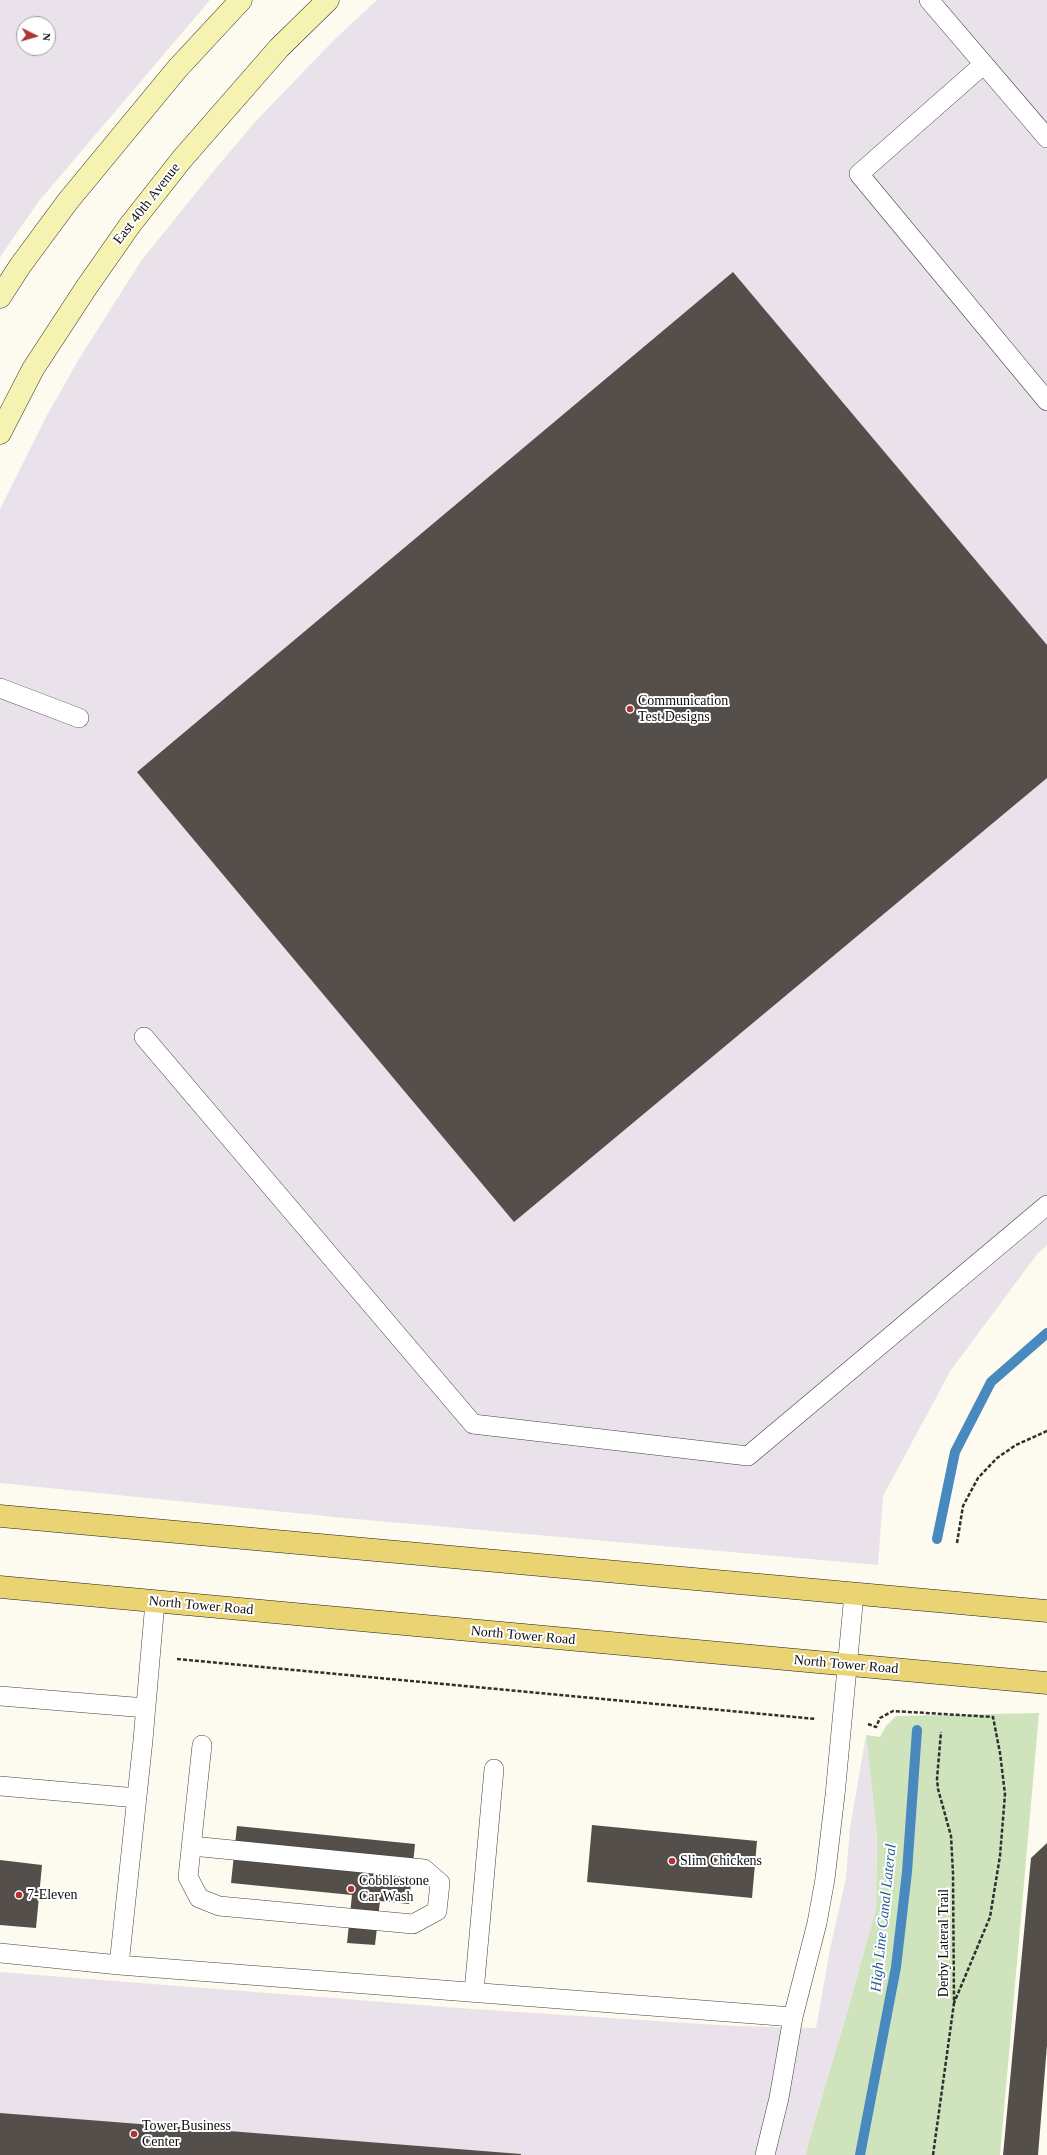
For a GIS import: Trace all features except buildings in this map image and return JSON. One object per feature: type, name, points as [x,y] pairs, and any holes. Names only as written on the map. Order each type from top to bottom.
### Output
[{"type":"main road","points":[[0,297],[20,266],[68,201],[177,69],[241,0]]},
{"type":"main road","name":"East 40th Avenue","points":[[0,433],[33,369],[86,288],[130,225],[182,159],[279,48],[328,0]]},
{"type":"main road","points":[[0,1516],[1047,1611]]},
{"type":"main road","name":"North Tower Road","points":[[0,1587],[848,1666],[1047,1683]]},
{"type":"lane","points":[[929,0],[1047,138]]},
{"type":"lane","points":[[984,64],[859,174],[1047,401]]},
{"type":"lane","points":[[0,688],[79,718]]},
{"type":"lane","points":[[144,1037],[473,1424],[748,1456],[1047,1206]]},
{"type":"lane","points":[[766,2155],[779,2098],[792,2017],[817,1923],[825,1879],[848,1666],[854,1594]]},
{"type":"lane","points":[[119,1965],[146,1708],[155,1602]]},
{"type":"lane","points":[[0,1696],[146,1708]]},
{"type":"lane","points":[[192,1846],[424,1869],[440,1883],[437,1911],[413,1924],[219,1906],[199,1898],[188,1877],[202,1745]]},
{"type":"lane","points":[[474,1992],[494,1769]]},
{"type":"lane","points":[[0,1786],[137,1798]]},
{"type":"lane","points":[[0,1953],[119,1965],[792,2017]]},
{"type":"path","points":[[957,1543],[963,1506],[978,1478],[997,1458],[1016,1445],[1047,1431]]},
{"type":"path","points":[[182,1660],[815,1719]]},
{"type":"path","points":[[868,1724],[876,1727],[880,1718],[893,1711],[993,1717],[1000,1753],[1005,1794],[1000,1856],[990,1917],[954,2003]]},
{"type":"path","name":"Derby Lateral Trail","points":[[933,2155],[954,2003],[954,1881],[951,1836],[938,1789],[937,1779],[941,1732]]},
{"type":"shaded area","points":[[0,0],[210,0],[39,201],[0,257]]},
{"type":"shaded area","points":[[377,0],[1047,0],[1047,1245],[1038,1253],[951,1370],[883,1496],[878,1565],[344,1518],[0,1483],[0,509],[46,417],[79,359],[141,261],[255,122],[334,40]]},
{"type":"shaded area","name":"Tower Business Center","points":[[866,1735],[877,1835],[876,1908],[806,2155],[0,2155],[0,1972],[472,2009],[734,2026],[816,2028],[830,1949],[846,1878],[850,1828]]},
{"type":"green space","points":[[1039,1713],[1000,2155],[806,2155],[876,1908],[877,1835],[866,1735],[880,1737],[886,1726],[896,1716]]},
{"type":"waterway","points":[[937,1539],[955,1452],[991,1382],[1047,1333]]},
{"type":"waterway","name":"High Line Canal Lateral","points":[[860,2155],[896,1967],[907,1872],[917,1730]]},
{"type":"place","name":"Communication Test Designs","points":[[630,709]]},
{"type":"place","name":"Slim Chickens","points":[[672,1861]]},
{"type":"place","name":"Cobblestone Car Wash","points":[[351,1889]]},
{"type":"place","name":"7-Eleven","points":[[19,1895]]},
{"type":"place","name":"Tower Business Center","points":[[134,2134]]}]
